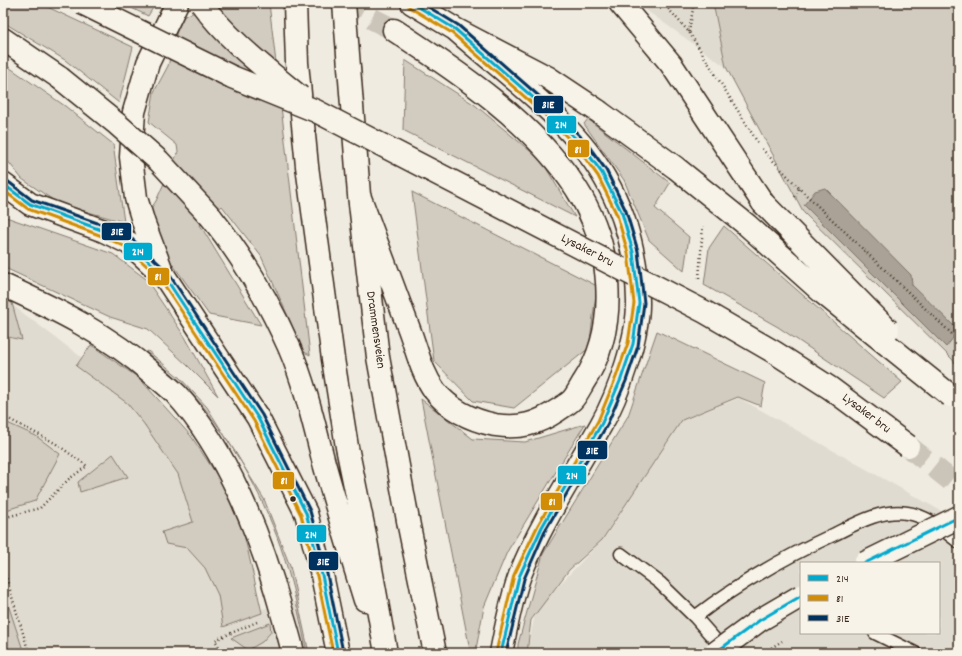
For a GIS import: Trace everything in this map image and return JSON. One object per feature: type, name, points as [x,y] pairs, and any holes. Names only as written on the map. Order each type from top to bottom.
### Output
[{"type":"main road","points":[[82,3],[232,77],[316,111]]},
{"type":"main road","points":[[177,3],[168,17],[148,63],[134,112],[132,157],[136,198],[163,274],[258,418],[306,513],[322,575],[338,653]]},
{"type":"main road","points":[[202,3],[212,18],[248,55],[316,111]]},
{"type":"main road","points":[[295,3],[298,63],[307,166],[333,359],[347,447],[365,535],[386,653]]},
{"type":"main road","name":"Drammensveien","points":[[344,3],[359,195],[378,357],[409,526],[435,653]]},
{"type":"main road","points":[[412,3],[455,29],[547,77],[598,111],[676,168],[747,225],[823,293],[951,396],[839,279],[763,203],[671,64],[620,3]]},
{"type":"main road","points":[[455,29],[545,108],[581,144],[602,173],[622,213],[632,245],[639,303],[633,344],[621,379],[602,423],[542,527],[519,577],[501,653]]},
{"type":"main road","points":[[359,195],[412,335],[420,364],[434,390],[454,410],[482,422],[513,428],[544,419],[572,400],[591,372],[603,338],[608,302],[604,255],[595,225],[577,190],[554,156],[507,113],[451,67],[394,30]]},
{"type":"main road","points":[[3,39],[60,78],[117,124],[158,161],[211,217],[233,244],[266,299],[290,348],[307,397],[337,509],[381,653]]},
{"type":"main road","name":"Lysaker bru","points":[[316,111],[705,312],[774,352],[830,388],[908,446]]},
{"type":"main road","points":[[3,184],[30,204],[104,231],[129,243],[163,274]]},
{"type":"main road","points":[[3,285],[64,313],[108,339],[176,393],[201,426],[230,476],[256,534],[282,612],[290,652]]},
{"type":"main road","points":[[867,562],[959,517]]},
{"type":"main road","points":[[715,653],[760,620],[800,597]]},
{"type":"lane","points":[[695,617],[720,598],[794,553],[884,513],[907,512],[930,519],[959,542]]},
{"type":"lane","points":[[621,554],[660,583],[695,617],[726,653]]},
{"type":"lane","points":[[877,634],[914,653]]},
{"type":"path","points":[[663,3],[689,32],[761,148],[799,188],[953,335],[959,343]]},
{"type":"path","points":[[689,32],[694,3]]},
{"type":"path","points":[[698,285],[704,219]]},
{"type":"path","points":[[3,416],[55,443],[87,466],[69,479],[40,508],[3,518]]},
{"type":"path","points":[[3,567],[29,653]]},
{"type":"path","points":[[223,653],[215,640],[282,612]]},
{"type":"shaded area","points":[[3,3],[39,3],[133,47],[119,103],[65,60],[3,22]]},
{"type":"shaded area","points":[[121,3],[156,3],[148,16]]},
{"type":"shaded area","points":[[221,3],[269,3],[310,355],[304,352],[261,256],[222,206],[200,225],[261,325],[209,315],[171,262],[150,210],[156,201],[178,152],[177,145],[149,122],[154,92],[168,66],[177,31],[184,16]]},
{"type":"shaded area","points":[[636,3],[713,3],[726,67]]},
{"type":"shaded area","points":[[713,3],[959,3],[959,368],[952,359],[804,213],[726,67]]},
{"type":"shaded area","points":[[405,60],[475,105],[542,161],[575,217],[403,130]]},
{"type":"shaded area","points":[[3,63],[65,106],[113,144],[124,222],[59,204],[22,179],[3,155]]},
{"type":"shaded area","points":[[588,119],[670,183],[655,208],[689,237],[684,271],[649,240],[624,180],[584,124]]},
{"type":"shaded area","points":[[825,188],[911,275],[912,285],[957,329],[957,333],[946,347],[804,205],[815,191]]},
{"type":"shaded area","points":[[412,192],[597,286],[589,348],[514,408],[473,401],[434,361]]},
{"type":"shaded area","points":[[3,216],[113,254],[146,279],[185,337],[218,396],[148,329],[110,317],[3,267]]},
{"type":"shaded area","points":[[724,226],[902,382],[884,398],[778,327],[704,285],[709,248]]},
{"type":"shaded area","points":[[3,298],[97,369],[206,478],[244,613],[295,602],[306,653],[3,653]]},
{"type":"shaded area","points":[[3,299],[12,303],[22,340],[3,336]]},
{"type":"shaded area","points":[[657,331],[765,383],[761,406],[738,397],[682,420],[602,540],[569,570],[531,620],[527,653],[518,653],[518,644],[543,554],[628,416]]},
{"type":"shaded area","points":[[91,345],[139,378],[191,436],[223,484],[244,534],[262,613],[223,627],[218,595],[205,568],[187,548],[166,544],[162,532],[193,522],[178,474],[144,424],[127,403],[76,366]]},
{"type":"shaded area","points":[[148,351],[180,378],[207,407],[228,441],[218,426],[191,393],[146,352]]},
{"type":"shaded area","points":[[739,398],[959,521],[959,653],[527,653],[536,609],[605,537],[682,420]]},
{"type":"shaded area","points":[[421,399],[473,439],[525,442],[585,424],[507,552],[484,607],[476,649],[470,650]]},
{"type":"shaded area","points":[[3,421],[36,436],[60,454],[35,501],[3,511]]},
{"type":"shaded area","points":[[113,454],[128,477],[80,492],[78,482]]},
{"type":"shaded area","points":[[243,465],[264,499],[290,566],[309,653],[307,653],[293,588],[280,546],[264,505]]},
{"type":"shaded area","points":[[3,589],[24,653],[3,653]]},
{"type":"shaded area","points":[[270,623],[271,632],[262,642],[248,650],[231,638]]},
{"type":"tunnel","points":[[342,3],[394,30]]},
{"type":"tunnel","points":[[908,446],[959,487]]},
{"type":"transit line","name":"214","points":[[412,3],[455,29],[545,108],[581,144],[602,173],[622,213],[633,252],[639,303],[633,344],[621,379],[602,423],[542,527],[519,577],[501,653]]},
{"type":"transit line","name":"31E","points":[[422,3],[458,25],[548,104],[585,141],[606,170],[626,211],[638,251],[644,303],[638,346],[626,381],[607,425],[546,529],[524,579],[506,653]]},
{"type":"transit line","name":"81","points":[[409,7],[452,33],[542,112],[577,147],[598,176],[617,215],[628,253],[634,303],[628,343],[598,421],[538,525],[514,575],[496,652]]},
{"type":"transit line","name":"31E","points":[[6,180],[32,200],[106,226],[132,239],[167,271],[262,415],[310,511],[327,574],[343,652]]},
{"type":"transit line","name":"214","points":[[3,184],[30,204],[104,231],[129,243],[163,274],[258,418],[306,513],[322,575],[338,653]]},
{"type":"transit line","name":"81","points":[[3,190],[28,209],[102,236],[126,247],[159,277],[254,421],[301,515],[317,576],[333,653]]},
{"type":"transit line","name":"214","points":[[867,562],[959,517]]},
{"type":"transit line","name":"214","points":[[715,653],[760,620],[800,597]]}]
